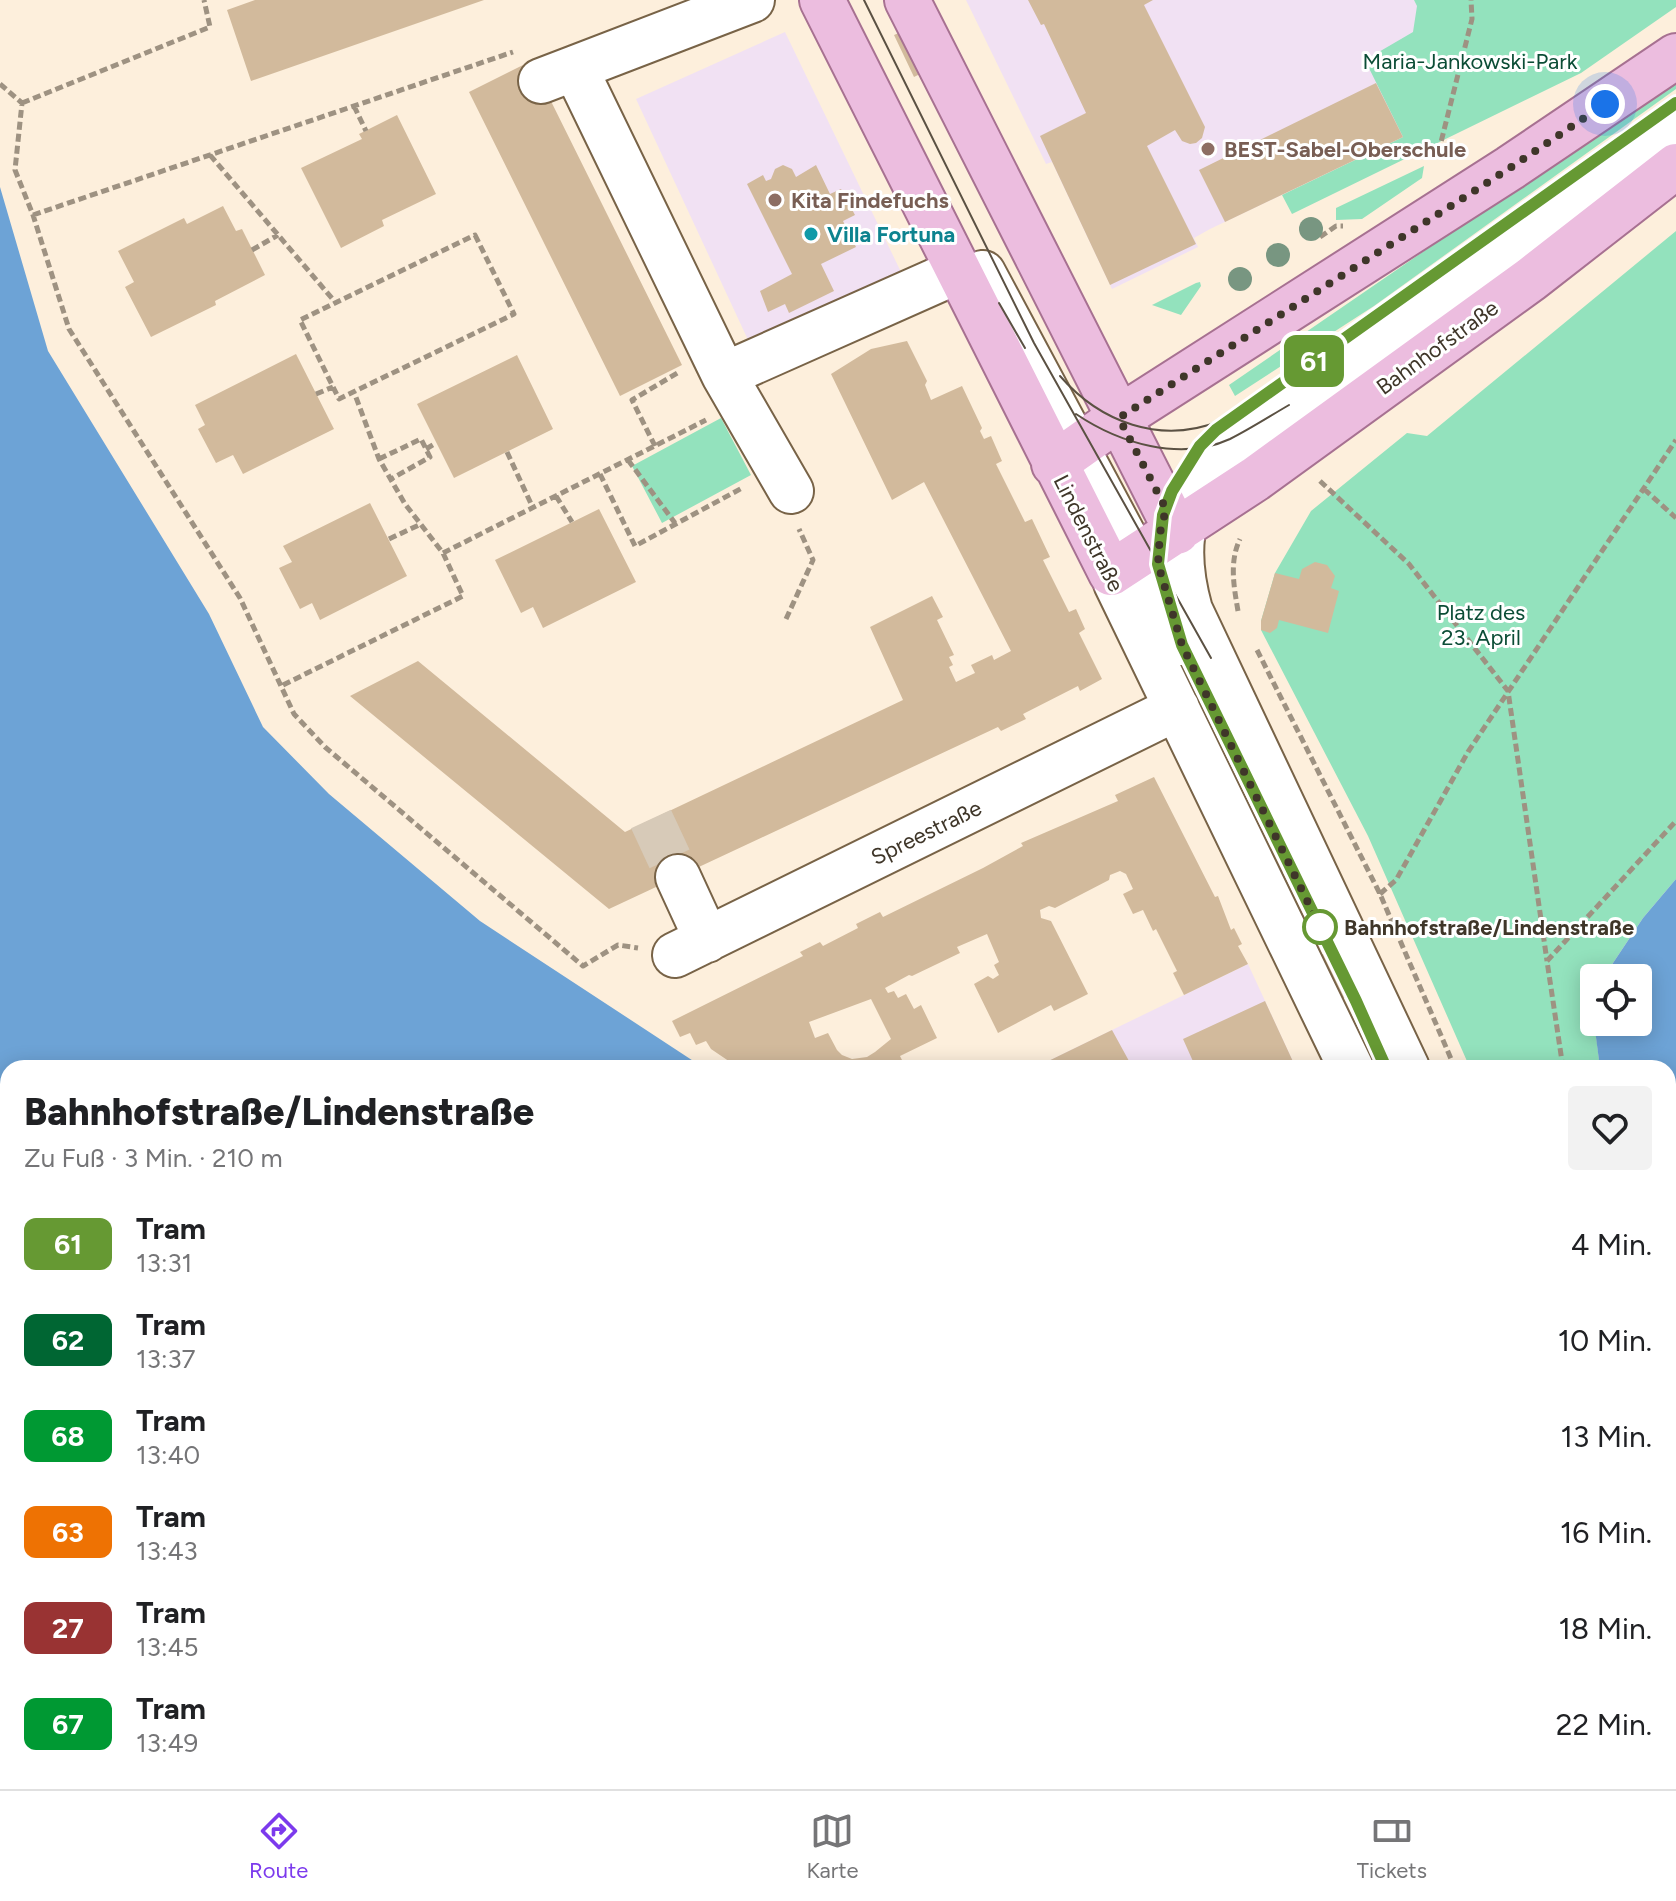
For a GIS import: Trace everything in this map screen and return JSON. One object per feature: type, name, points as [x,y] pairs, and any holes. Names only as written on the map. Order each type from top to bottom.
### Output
[{"type":"main road","name":"Lindenstraße","points":[[822,0],[958,271],[1065,456],[1159,541]]},
{"type":"main road","name":"Lindenstraße","points":[[907,0],[1119,418],[1159,541]]},
{"type":"main road","points":[[1065,456],[1119,418],[1510,168],[1676,56]]},
{"type":"main road","name":"Bahnhofstraße","points":[[1159,541],[1255,479],[1531,279],[1676,166]]},
{"type":"street","points":[[752,0],[545,66],[726,376],[770,487]]},
{"type":"street","points":[[845,0],[999,303],[1065,456]]},
{"type":"street","points":[[1382,1060],[1182,645],[1159,541],[1180,476],[1200,446],[1216,430],[1676,103]]},
{"type":"street","points":[[1159,541],[1187,507],[1220,456],[1237,440],[1531,235],[1676,126]]},
{"type":"street","points":[[726,376],[958,271]]},
{"type":"street","points":[[1159,541],[1182,572],[1190,610],[1403,1060]]},
{"type":"street","name":"Lindenstraße","points":[[1159,541],[1177,708],[1347,1060]]},
{"type":"street","name":"Lindenstraße","points":[[1159,541],[1361,912],[1427,1060]]},
{"type":"street","name":"Spreestraße","points":[[691,947],[1177,708]]},
{"type":"street","points":[[678,877],[691,947]]},
{"type":"path","points":[[22,103],[210,27],[204,0]]},
{"type":"path","points":[[1443,152],[1440,146],[1472,19],[1471,0]]},
{"type":"path","points":[[33,215],[354,106],[545,66]]},
{"type":"path","points":[[0,84],[22,103]]},
{"type":"path","points":[[22,103],[15,170],[33,215],[69,329],[240,598],[294,714],[325,747],[583,966],[618,945],[691,947]]},
{"type":"path","points":[[354,106],[366,131]]},
{"type":"path","points":[[210,155],[336,303]]},
{"type":"path","points":[[252,250],[278,235]]},
{"type":"path","points":[[475,235],[514,314],[339,399],[333,387],[300,320],[475,235]]},
{"type":"path","points":[[655,446],[632,400],[726,376]]},
{"type":"path","points":[[443,553],[655,446],[726,376]]},
{"type":"path","points":[[316,394],[333,387]]},
{"type":"path","points":[[283,685],[463,596],[443,553],[379,459],[354,392]]},
{"type":"path","points":[[379,459],[421,439],[430,457],[391,479]]},
{"type":"path","points":[[1380,894],[1396,880],[1468,752],[1676,440]]},
{"type":"path","points":[[426,449],[436,443]]},
{"type":"path","points":[[507,452],[533,508]]},
{"type":"path","points":[[628,460],[676,523]]},
{"type":"path","points":[[600,474],[635,546],[676,523],[770,487],[787,503],[813,560],[786,619]]},
{"type":"path","points":[[1324,484],[1409,564],[1508,691],[1562,1060]]},
{"type":"path","points":[[1644,489],[1676,518]]},
{"type":"path","points":[[556,496],[572,522]]},
{"type":"path","points":[[389,539],[421,524]]},
{"type":"path","points":[[1238,612],[1233,582],[1234,551],[1245,529]]},
{"type":"path","points":[[1252,639],[1380,894],[1452,1060]]},
{"type":"path","points":[[1547,961],[1676,821]]},
{"type":"shaded area","name":"BEST-Sabel-Oberschule","points":[[966,0],[1414,0],[1418,6],[1403,137],[1210,229],[1194,238],[1198,247],[1112,289],[1052,162],[1046,164]]},
{"type":"shaded area","name":"Kita Findefuchs","points":[[785,32],[901,272],[749,342],[636,99]]},
{"type":"shaded area","points":[[1248,964],[1292,1060],[1050,1060]]},
{"type":"green space","name":"Maria-Jankowski-Park","points":[[1414,0],[1676,0],[1676,7],[1581,73],[1292,214],[1282,195],[1403,137],[1365,60],[1413,32],[1417,6]]},
{"type":"green space","points":[[1676,78],[1676,89],[1374,306],[1235,396],[1229,385]]},
{"type":"green space","points":[[1424,166],[1422,178],[1362,219],[1336,220],[1336,208]]},
{"type":"green space","name":"Platz des 23. April","points":[[1676,231],[1676,879],[1643,918],[1612,964],[1580,964],[1580,1036],[1596,1036],[1599,1060],[1466,1060],[1368,836],[1261,630],[1275,573],[1311,511],[1407,433],[1427,436]]},
{"type":"green space","points":[[1200,282],[1201,286],[1181,315],[1152,305]]},
{"type":"green space","points":[[721,418],[751,475],[662,523],[632,466]]},
{"type":"water","points":[[0,187],[48,351],[209,614],[263,727],[329,794],[480,921],[692,1060],[0,1060]]},
{"type":"water","points":[[1676,879],[1676,1060],[1599,1060],[1596,1036],[1652,1036],[1652,964],[1612,964],[1643,918]]},
{"type":"building","points":[[255,0],[484,0],[251,81],[227,10]]},
{"type":"building","points":[[1028,0],[1153,0],[1144,5],[1205,127],[1202,138],[1196,143],[1182,141],[1175,130],[1147,146],[1196,244],[1110,285],[1040,136],[1086,113],[1044,24],[1041,25]]},
{"type":"building","points":[[901,32],[922,73],[914,77],[894,35]]},
{"type":"building","points":[[531,61],[682,365],[620,396],[469,92]]},
{"type":"building","points":[[1376,83],[1403,137],[1225,222],[1199,170]]},
{"type":"building","points":[[397,115],[436,194],[382,220],[384,226],[341,248],[301,168],[362,139],[359,134]]},
{"type":"building","name":"Villa Fortuna","points":[[783,165],[792,169],[796,177],[816,165],[830,194],[841,189],[855,215],[843,221],[856,247],[821,264],[834,291],[789,313],[785,304],[768,312],[760,291],[792,274],[747,184],[763,175],[766,181],[771,179],[775,169]]},
{"type":"building","points":[[223,206],[236,231],[242,229],[265,275],[215,301],[216,305],[151,337],[125,287],[134,282],[118,251],[184,218],[187,224]]},
{"type":"building","points":[[907,341],[927,381],[925,385],[931,400],[962,386],[984,439],[991,436],[1002,461],[996,464],[1025,522],[1032,519],[1050,557],[1043,560],[1069,612],[1076,609],[1085,629],[1079,633],[1102,679],[1080,691],[1078,686],[1023,714],[1026,719],[1001,731],[998,727],[609,909],[350,696],[418,661],[625,832],[903,700],[870,627],[932,596],[943,617],[937,620],[954,655],[949,657],[953,665],[949,667],[956,682],[975,673],[971,665],[992,655],[994,660],[1011,651],[924,482],[892,500],[831,374],[871,349]]},
{"type":"building","points":[[296,354],[334,429],[243,474],[233,455],[216,463],[198,429],[205,425],[195,405]]},
{"type":"building","points":[[517,355],[553,429],[454,478],[417,404]]},
{"type":"building","points":[[370,503],[407,576],[320,620],[312,603],[300,609],[279,568],[292,562],[283,546]]},
{"type":"building","points":[[599,509],[636,582],[543,628],[533,607],[521,613],[495,560]]},
{"type":"building","points":[[1315,562],[1327,565],[1335,576],[1331,588],[1339,591],[1328,633],[1279,620],[1277,628],[1270,633],[1261,630],[1275,573],[1299,579],[1302,569]]},
{"type":"building","points":[[1154,777],[1215,897],[1218,896],[1231,930],[1234,928],[1242,944],[1238,946],[1248,964],[1184,995],[1173,973],[1177,971],[1156,929],[1153,931],[1143,910],[1133,914],[1123,894],[1133,889],[1126,874],[1120,871],[1055,908],[1049,906],[1040,910],[1041,918],[1051,921],[1088,994],[1054,1011],[1051,1005],[998,1033],[974,984],[988,976],[993,979],[999,975],[994,965],[999,962],[987,934],[957,947],[960,953],[885,988],[888,993],[894,991],[898,998],[906,994],[914,1009],[921,1005],[937,1038],[900,1056],[902,1060],[727,1060],[711,1049],[706,1041],[696,1045],[690,1033],[680,1037],[672,1021],[803,956],[800,952],[820,942],[823,946],[858,928],[856,924],[880,912],[883,917],[983,868],[1023,846],[1021,843],[1118,801],[1115,795]],"holes":[[[871,999],[891,1039],[867,1057],[852,1059],[842,1055],[828,1033],[815,1038],[809,1022]]]},
{"type":"building","points":[[1266,826],[1287,870],[1278,874],[1257,831]]},
{"type":"building","points":[[1327,952],[1349,995],[1340,1000],[1319,956]]},
{"type":"building","points":[[1265,1001],[1292,1060],[1192,1060],[1183,1039]]},
{"type":"building","points":[[1112,1030],[1128,1060],[1050,1060]]},
{"type":"tunnel","points":[[651,819],[678,877]]},
{"type":"tram line","points":[[864,0],[1034,343],[1211,658]]},
{"type":"tram line","name":"61","points":[[1382,1060],[1182,645],[1158,564],[1163,515],[1180,476],[1200,446],[1228,420],[1676,103]]},
{"type":"tram line","points":[[999,303],[1025,348]]},
{"type":"tram line","points":[[1060,376],[1093,406],[1112,417],[1132,425],[1175,431],[1220,421],[1273,390]]},
{"type":"tram line","points":[[1076,414],[1130,441],[1171,449],[1191,449],[1230,439],[1289,405]]},
{"type":"place","name":"BEST-Sabel-Oberschule","points":[[1208,149]]},
{"type":"place","name":"Kita Findefuchs","points":[[775,200]]},
{"type":"place","name":"Villa Fortuna","points":[[811,234]]},
{"type":"place","name":"Bahnhofstraße/Lindenstraße","points":[[1320,927]]},
{"type":"route","points":[[1320,927],[1182,645],[1158,564],[1160,533],[1166,509],[1119,418],[1605,104]]}]
